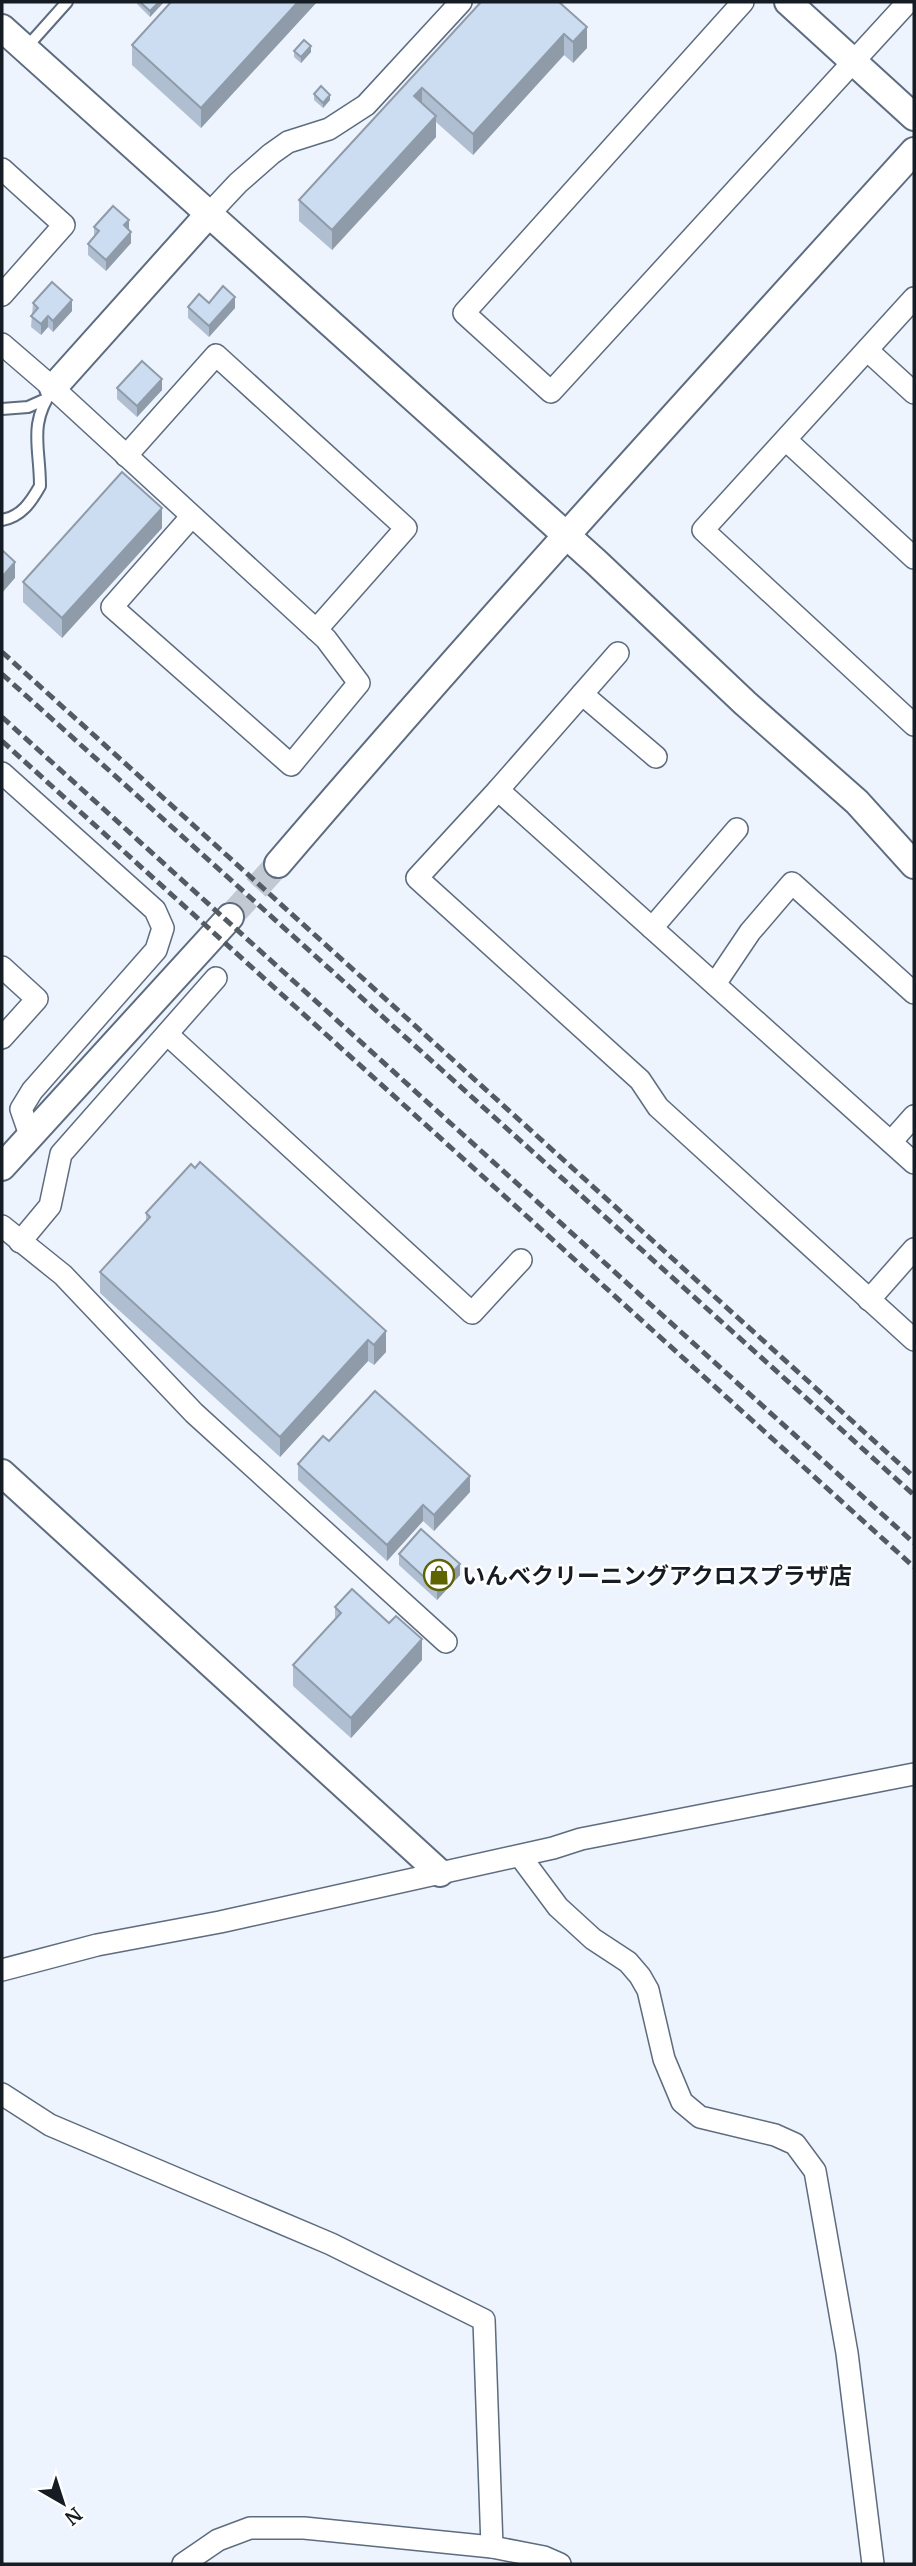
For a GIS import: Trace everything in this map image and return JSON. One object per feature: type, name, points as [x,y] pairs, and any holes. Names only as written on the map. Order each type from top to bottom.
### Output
[{"type":"street","points":[[49,394],[237,183],[288,142],[329,129],[366,105],[461,2]]},
{"type":"street","points":[[743,2],[464,313],[551,392],[908,2]]},
{"type":"street","points":[[788,2],[914,117]]},
{"type":"street","points":[[2,28],[857,802],[914,865]]},
{"type":"street","points":[[278,864],[418,700],[565,535],[914,151]]},
{"type":"street","points":[[2,169],[64,225],[2,295]]},
{"type":"street","points":[[914,298],[703,530],[914,725]]},
{"type":"street","points":[[2,344],[49,394],[126,456],[192,516],[326,639],[359,683],[291,765],[112,607],[192,516]]},
{"type":"street","points":[[867,350],[914,393]]},
{"type":"street","points":[[126,456],[216,355],[407,528],[316,630]]},
{"type":"street","points":[[786,440],[914,558]]},
{"type":"street","points":[[618,653],[417,878],[640,1080],[658,1108],[914,1340]]},
{"type":"street","points":[[582,694],[656,758]]},
{"type":"street","points":[[2,773],[155,910],[163,928],[156,950],[32,1091],[21,1109],[30,1135]]},
{"type":"street","points":[[498,790],[914,1163]]},
{"type":"street","points":[[652,928],[737,829]]},
{"type":"street","points":[[715,984],[750,932],[792,883],[914,993]]},
{"type":"street","points":[[2,1167],[230,918]]},
{"type":"street","points":[[2,967],[37,999],[2,1038]]},
{"type":"street","points":[[20,1242],[50,1206],[61,1154],[216,978]]},
{"type":"street","points":[[167,1034],[472,1313],[522,1260]]},
{"type":"street","points":[[891,1142],[914,1116]]},
{"type":"street","points":[[2,1226],[63,1275],[194,1413],[446,1642]]},
{"type":"street","points":[[869,1300],[914,1249]]},
{"type":"street","points":[[2,1473],[440,1873]]},
{"type":"street","points":[[2,1970],[97,1945],[220,1922],[520,1856],[581,1839],[914,1774]]},
{"type":"street","points":[[520,1856],[558,1908],[593,1939],[628,1962],[640,1976],[648,1990],[664,2059],[682,2102],[700,2117],[775,2136],[795,2144],[815,2171],[847,2353],[873,2564]]},
{"type":"street","points":[[2,2094],[50,2125],[331,2244],[484,2320],[492,2547]]},
{"type":"street","points":[[183,2564],[218,2540],[250,2528],[304,2528],[492,2547],[544,2557],[560,2564]]},
{"type":"lane","points":[[25,49],[67,2]]},
{"type":"lane","points":[[2,410],[28,407],[49,394]]},
{"type":"lane","points":[[2,520],[11,519],[21,512],[40,486],[38,414],[49,394]]},
{"type":"building","points":[[140,2],[159,2],[150,11]]},
{"type":"building","points":[[171,2],[298,2],[201,108],[132,45]]},
{"type":"building","points":[[481,2],[559,2],[587,27],[573,42],[564,34],[473,134],[422,88],[414,96],[436,116],[332,230],[299,200]]},
{"type":"building","points":[[304,40],[311,46],[301,57],[294,51]]},
{"type":"building","points":[[321,86],[330,95],[323,103],[314,94]]},
{"type":"building","points":[[113,206],[129,220],[124,225],[131,232],[106,260],[88,244],[99,231],[94,227]]},
{"type":"building","points":[[52,282],[72,300],[53,321],[48,316],[41,324],[31,316],[38,308],[33,303]]},
{"type":"building","points":[[223,286],[235,297],[209,326],[188,307],[199,294],[209,303]]},
{"type":"building","points":[[142,361],[162,379],[137,406],[117,388]]},
{"type":"building","points":[[122,472],[162,508],[62,618],[23,582]]},
{"type":"building","points":[[2,550],[15,562],[2,577]]},
{"type":"building","points":[[200,1162],[386,1331],[374,1345],[368,1340],[280,1437],[100,1272],[150,1217],[146,1213],[191,1164],[195,1168]]},
{"type":"building","points":[[375,1391],[470,1476],[434,1515],[423,1505],[387,1545],[298,1464],[323,1436],[329,1441]]},
{"type":"building","points":[[421,1529],[460,1564],[437,1589],[399,1554]]},
{"type":"building","points":[[352,1589],[389,1623],[396,1616],[422,1639],[351,1718],[293,1665],[341,1613],[335,1607]]},
{"type":"tunnel","points":[[230,917],[278,864]]},
{"type":"railway","points":[[2,652],[914,1477]]},
{"type":"railway","points":[[2,674],[914,1495]]},
{"type":"railway","points":[[2,717],[914,1543]]},
{"type":"railway","points":[[2,741],[914,1567]]},
{"type":"place","name":"いんべクリーニングアクロスプラザ店","points":[[439,1575]]}]
